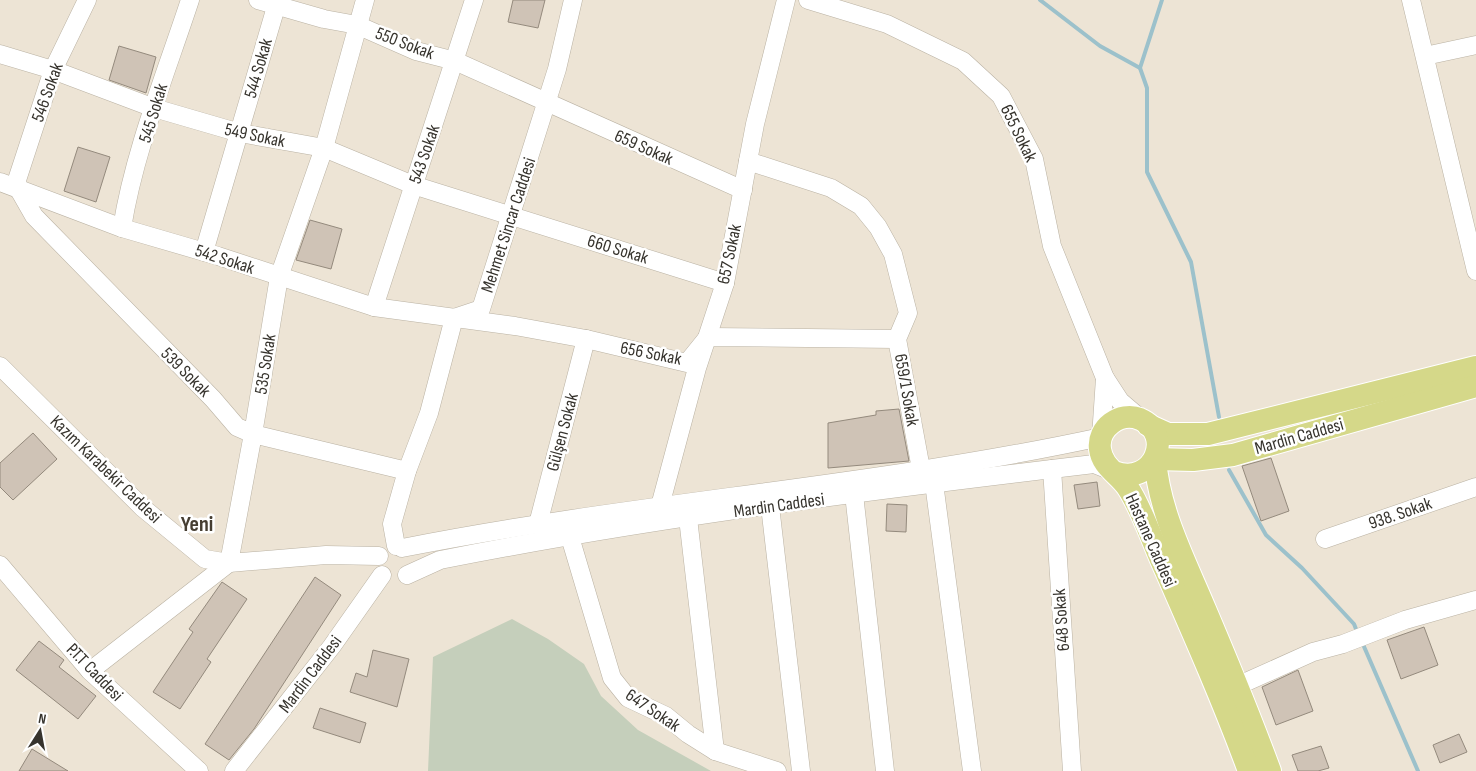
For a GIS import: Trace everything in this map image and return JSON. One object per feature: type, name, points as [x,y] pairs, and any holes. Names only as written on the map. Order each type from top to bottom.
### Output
[{"type":"main road","name":"Mardin Caddesi","points":[[1101,437],[1113,422],[1122,418],[1144,422],[1168,434],[1208,434],[1476,367]]},
{"type":"main road","name":"Mardin Caddesi","points":[[1155,459],[1193,460],[1233,454],[1476,386]]},
{"type":"main road","points":[[1144,422],[1157,440],[1155,459]]},
{"type":"main road","points":[[1101,437],[1101,457],[1114,472]]},
{"type":"main road","name":"Hastane Caddesi","points":[[1114,472],[1134,475],[1150,466],[1155,459]]},
{"type":"main road","name":"Hastane Caddesi","points":[[1155,459],[1156,476],[1167,518],[1229,689],[1250,771]]},
{"type":"main road","name":"Hastane Caddesi","points":[[1114,472],[1128,488],[1270,771]]},
{"type":"street","name":"546 Sokak","points":[[18,188],[18,180],[52,70],[87,0]]},
{"type":"street","name":"545 Sokak","points":[[122,228],[125,207],[154,108],[190,0]]},
{"type":"street","name":"550 Sokak","points":[[258,0],[277,3],[324,19],[357,24],[416,51],[455,61],[546,102]]},
{"type":"street","name":"535 Sokak","points":[[229,563],[279,277],[324,148],[365,0]]},
{"type":"street","name":"543 Sokak","points":[[374,307],[474,0]]},
{"type":"street","name":"Mehmet Sincar Caddesi","points":[[454,318],[481,309],[557,69],[573,0]]},
{"type":"street","name":"657 Sokak","points":[[660,506],[697,368],[724,283],[748,161],[786,0]]},
{"type":"street","name":"655 Sokak","points":[[808,0],[887,24],[963,61],[1001,96],[1034,159],[1052,246],[1105,378],[1120,401],[1144,422]]},
{"type":"street","points":[[1411,0],[1476,271]]},
{"type":"street","name":"544 Sokak","points":[[204,252],[277,3]]},
{"type":"street","points":[[1424,56],[1476,45]]},
{"type":"street","name":"549 Sokak","points":[[0,54],[52,70],[154,108],[240,133],[324,148],[413,185],[510,216]]},
{"type":"street","name":"659 Sokak","points":[[546,102],[743,190]]},
{"type":"street","name":"659/1 Sokak","points":[[748,161],[831,188],[861,206],[878,227],[892,254],[908,313],[898,339],[921,469]]},
{"type":"street","name":"542 Sokak","points":[[0,182],[122,228],[204,252],[374,307],[454,318]]},
{"type":"street","name":"539 Sokak","points":[[18,188],[34,216],[237,426],[253,434],[407,471]]},
{"type":"street","name":"660 Sokak","points":[[510,216],[724,283]]},
{"type":"street","points":[[407,575],[412,560],[399,547],[392,524],[407,471],[429,413],[454,318]]},
{"type":"street","name":"656 Sokak","points":[[454,318],[586,339],[688,363],[708,336]]},
{"type":"street","points":[[708,336],[898,339]]},
{"type":"street","name":"Gülşen Sokak","points":[[538,524],[586,339]]},
{"type":"street","name":"Kazım Karabekir Caddesi","points":[[0,366],[143,508],[205,558],[229,563],[326,555],[380,556]]},
{"type":"street","name":"655 Sokak","points":[[1101,437],[1105,378]]},
{"type":"street","name":"Mardin Caddesi","points":[[399,547],[538,524],[921,469],[1101,437]]},
{"type":"street","name":"Mardin Caddesi","points":[[234,771],[332,646],[382,575],[392,580],[403,578],[440,560],[688,518],[854,494],[1094,464],[1114,472]]},
{"type":"street","name":"648 Sokak","points":[[1052,469],[1072,771]]},
{"type":"street","points":[[934,483],[972,771]]},
{"type":"street","name":"938. Sokak","points":[[1325,539],[1476,487]]},
{"type":"street","points":[[854,494],[885,771]]},
{"type":"street","points":[[770,506],[801,771]]},
{"type":"street","points":[[688,518],[715,751]]},
{"type":"street","name":"647 Sokak","points":[[570,537],[612,678],[628,698],[666,716],[688,734],[715,751],[777,771]]},
{"type":"street","points":[[382,575],[378,566],[380,556],[386,549],[399,547]]},
{"type":"street","points":[[90,671],[229,563]]},
{"type":"street","name":"P.T.T Caddesi","points":[[0,565],[90,671],[199,771]]},
{"type":"street","points":[[1229,689],[1313,652],[1343,644],[1383,627],[1476,600]]},
{"type":"green space","points":[[512,619],[548,639],[584,664],[601,696],[638,730],[711,771],[428,771],[433,657]]},
{"type":"building","points":[[513,0],[545,0],[538,28],[508,22]]},
{"type":"building","points":[[119,46],[156,57],[146,93],[109,80]]},
{"type":"building","points":[[78,147],[110,157],[96,202],[64,191]]},
{"type":"building","points":[[310,220],[342,229],[331,269],[296,260]]},
{"type":"building","points":[[899,409],[909,461],[828,468],[828,423],[876,415],[876,411]]},
{"type":"building","points":[[33,433],[57,459],[13,500],[0,487],[0,463]]},
{"type":"building","points":[[1271,458],[1289,511],[1261,521],[1242,466]]},
{"type":"building","points":[[1097,482],[1100,506],[1078,509],[1074,485]]},
{"type":"building","points":[[887,504],[907,505],[906,532],[886,531]]},
{"type":"building","points":[[315,577],[341,595],[254,729],[229,760],[205,744]]},
{"type":"building","points":[[222,582],[247,599],[207,659],[211,662],[180,709],[153,692],[193,632],[189,629]]},
{"type":"building","points":[[1424,627],[1438,665],[1401,679],[1387,640]]},
{"type":"building","points":[[39,641],[64,660],[59,667],[96,696],[78,719],[16,670]]},
{"type":"building","points":[[373,650],[409,659],[397,707],[350,692],[356,673],[367,677]]},
{"type":"building","points":[[1298,670],[1313,711],[1276,725],[1262,687]]},
{"type":"building","points":[[320,708],[366,723],[360,743],[313,728]]},
{"type":"building","points":[[1459,734],[1467,752],[1440,763],[1433,745]]},
{"type":"building","points":[[1321,746],[1329,768],[1318,771],[1298,771],[1292,755]]},
{"type":"building","points":[[32,749],[68,771],[19,771]]},
{"type":"waterway","points":[[1040,0],[1100,46],[1140,68],[1147,88],[1147,172],[1191,262],[1219,417]]},
{"type":"waterway","points":[[1140,68],[1162,0]]},
{"type":"waterway","points":[[1229,470],[1266,535],[1302,568],[1354,624],[1358,634]]},
{"type":"waterway","points":[[1362,642],[1418,771]]},
{"type":"district","name":"Yeni","points":[[197,523]]}]
